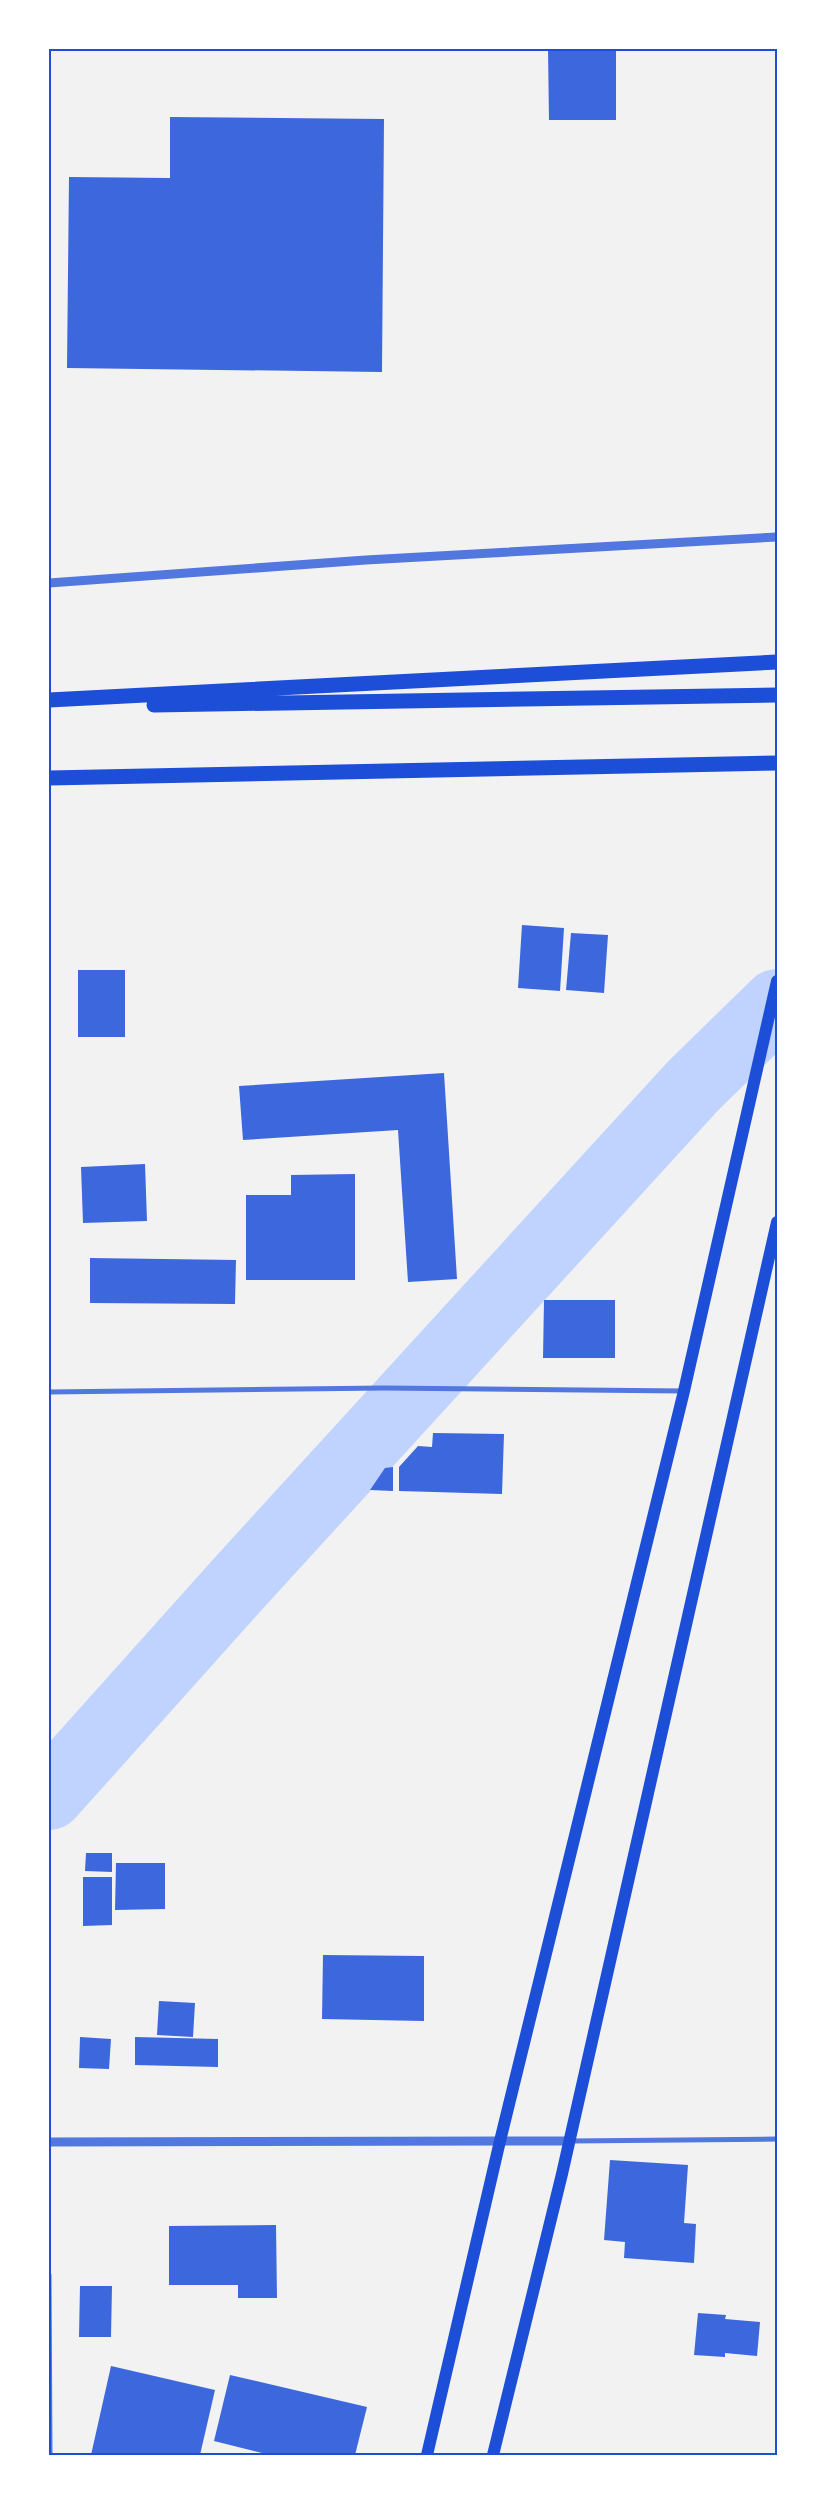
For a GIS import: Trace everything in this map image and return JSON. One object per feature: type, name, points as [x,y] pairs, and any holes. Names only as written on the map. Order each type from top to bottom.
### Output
[{"type":"highway","points":[[49,700],[777,662]]},
{"type":"highway","points":[[49,706],[777,695]]},
{"type":"highway","points":[[49,778],[777,763]]},
{"type":"main road","points":[[428,2455],[500,2142],[684,1391],[777,981]]},
{"type":"main road","points":[[493,2455],[569,2141],[777,1222]]},
{"type":"street","points":[[49,583],[366,560],[777,537]]},
{"type":"street","points":[[49,1392],[384,1388],[684,1391]]},
{"type":"street","points":[[49,2142],[500,2142],[777,2139]]},
{"type":"street","points":[[49,2275],[50,2455]]},
{"type":"building","points":[[548,49],[616,49],[616,120],[549,120]]},
{"type":"building","points":[[170,117],[384,119],[382,372],[67,368],[69,177],[170,178]]},
{"type":"building","points":[[522,925],[564,928],[560,991],[518,988]]},
{"type":"building","points":[[571,933],[608,935],[604,993],[566,990]]},
{"type":"building","points":[[78,970],[125,970],[125,1037],[78,1037]]},
{"type":"building","points":[[444,1073],[457,1279],[408,1282],[398,1130],[243,1140],[239,1086]]},
{"type":"building","points":[[145,1164],[147,1221],[83,1223],[81,1167]]},
{"type":"building","points":[[355,1174],[355,1280],[246,1280],[246,1195],[291,1195],[291,1175]]},
{"type":"building","points":[[90,1258],[236,1260],[235,1304],[90,1303]]},
{"type":"building","points":[[544,1300],[615,1300],[615,1358],[543,1358]]},
{"type":"building","points":[[433,1433],[504,1434],[502,1494],[399,1491],[399,1467],[418,1446],[432,1447]]},
{"type":"building","points":[[393,1467],[393,1491],[370,1490],[385,1468]]},
{"type":"building","points":[[86,1853],[112,1853],[112,1872],[85,1871]]},
{"type":"building","points":[[116,1863],[165,1863],[165,1909],[115,1910]]},
{"type":"building","points":[[83,1877],[112,1877],[112,1925],[83,1926]]},
{"type":"building","points":[[323,1955],[424,1956],[424,2021],[322,2019]]},
{"type":"building","points":[[159,2001],[195,2003],[193,2037],[157,2035]]},
{"type":"building","points":[[80,2037],[111,2039],[109,2069],[79,2068]]},
{"type":"building","points":[[135,2037],[218,2039],[218,2067],[135,2065]]},
{"type":"building","points":[[610,2160],[688,2165],[684,2223],[696,2224],[694,2263],[624,2258],[625,2242],[604,2240]]},
{"type":"building","points":[[276,2225],[277,2298],[238,2298],[238,2285],[169,2285],[169,2226]]},
{"type":"building","points":[[80,2286],[112,2286],[111,2337],[79,2337]]},
{"type":"building","points":[[698,2313],[726,2315],[725,2319],[760,2322],[757,2356],[725,2353],[725,2357],[694,2355]]},
{"type":"building","points":[[111,2366],[215,2390],[200,2455],[91,2455]]},
{"type":"building","points":[[230,2375],[367,2407],[355,2455],[270,2455],[214,2441]]},
{"type":"waterway","points":[[49,1795],[238,1584],[693,1086],[777,1004]]}]
